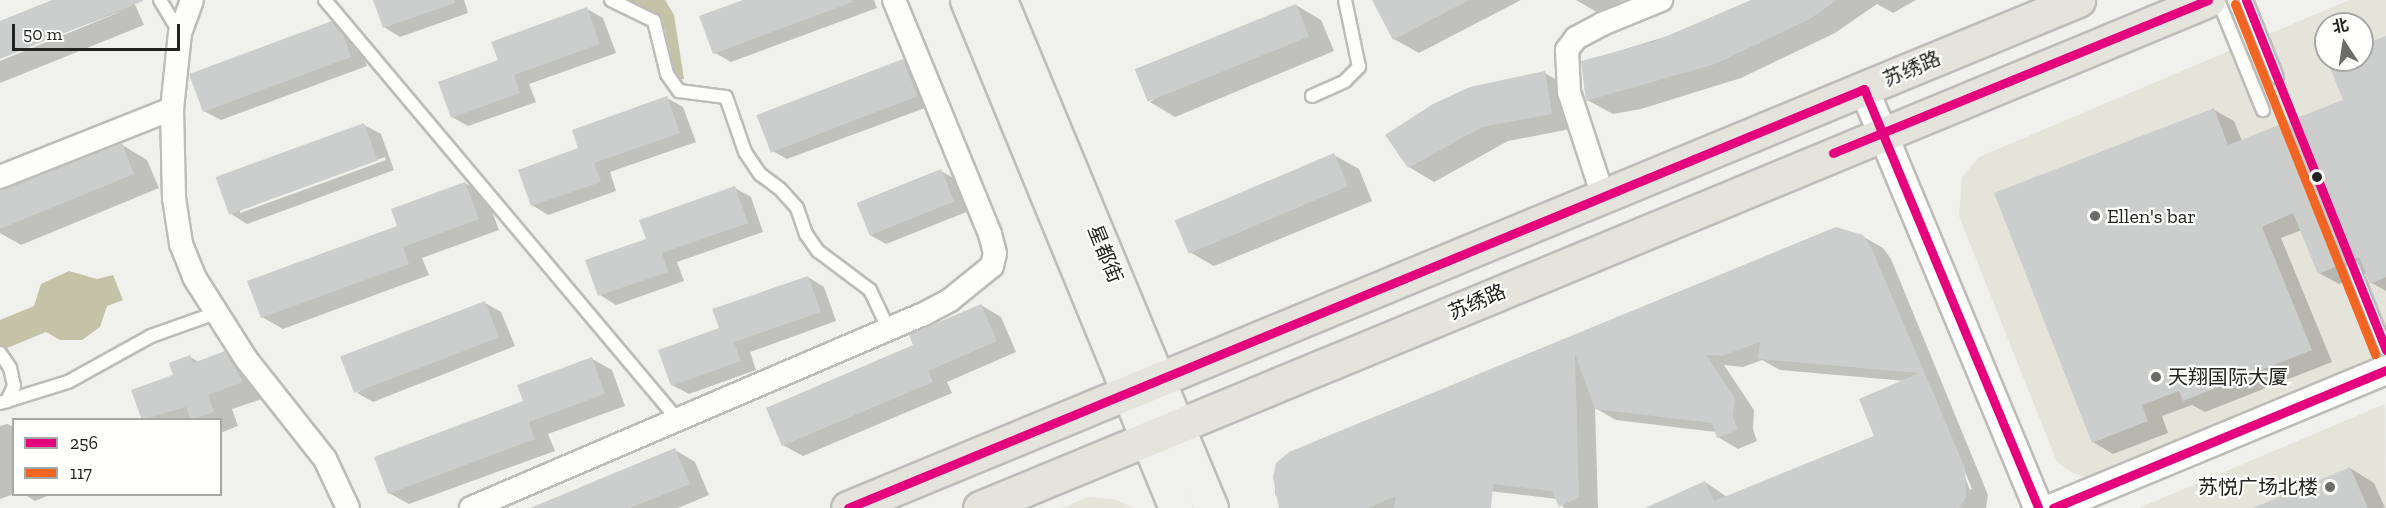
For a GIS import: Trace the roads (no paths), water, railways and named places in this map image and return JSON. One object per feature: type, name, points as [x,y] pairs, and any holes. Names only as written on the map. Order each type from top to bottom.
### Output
[{"type":"main road","name":"星都街","points":[[967,0],[1142,387],[1177,427],[1211,508]]},
{"type":"main road","name":"星都街","points":[[1000,0],[1142,387],[1147,439],[1176,508]]},
{"type":"main road","name":"苏绣路","points":[[848,508],[2078,0]]},
{"type":"main road","name":"苏绣路","points":[[980,508],[2208,0]]},
{"type":"street","points":[[192,0],[180,33],[172,109],[179,238],[194,277],[216,313],[246,359],[325,459],[348,508]]},
{"type":"street","points":[[471,508],[889,330],[968,287],[992,266],[995,254],[894,0]]},
{"type":"street","points":[[1603,196],[1569,92],[1567,50],[1576,38],[1602,24],[1661,0]]},
{"type":"street","points":[[1864,89],[2038,508]]},
{"type":"street","points":[[0,177],[172,109]]},
{"type":"street","points":[[2054,508],[2386,370]]},
{"type":"lane","points":[[160,0],[180,33]]},
{"type":"lane","points":[[325,0],[678,420]]},
{"type":"lane","points":[[611,0],[654,21],[667,74],[680,91],[726,97],[745,152],[760,174],[780,189],[797,208],[806,234],[818,251],[870,290],[889,330]]},
{"type":"lane","points":[[1312,96],[1345,81],[1359,67],[1345,0]]},
{"type":"lane","points":[[2217,0],[2263,110]]},
{"type":"lane","points":[[2246,0],[2277,77]]},
{"type":"lane","points":[[2353,267],[2386,350]]},
{"type":"lane","points":[[4,402],[68,382],[151,336],[216,313]]},
{"type":"lane","points":[[1,354],[10,368],[14,386],[4,402]]},
{"type":"place","name":"Ellen's bar","points":[[2095,216]]},
{"type":"place","name":"天翔国际大厦","points":[[2156,377]]},
{"type":"place","name":"苏悦广场北楼","points":[[2330,487]]}]
